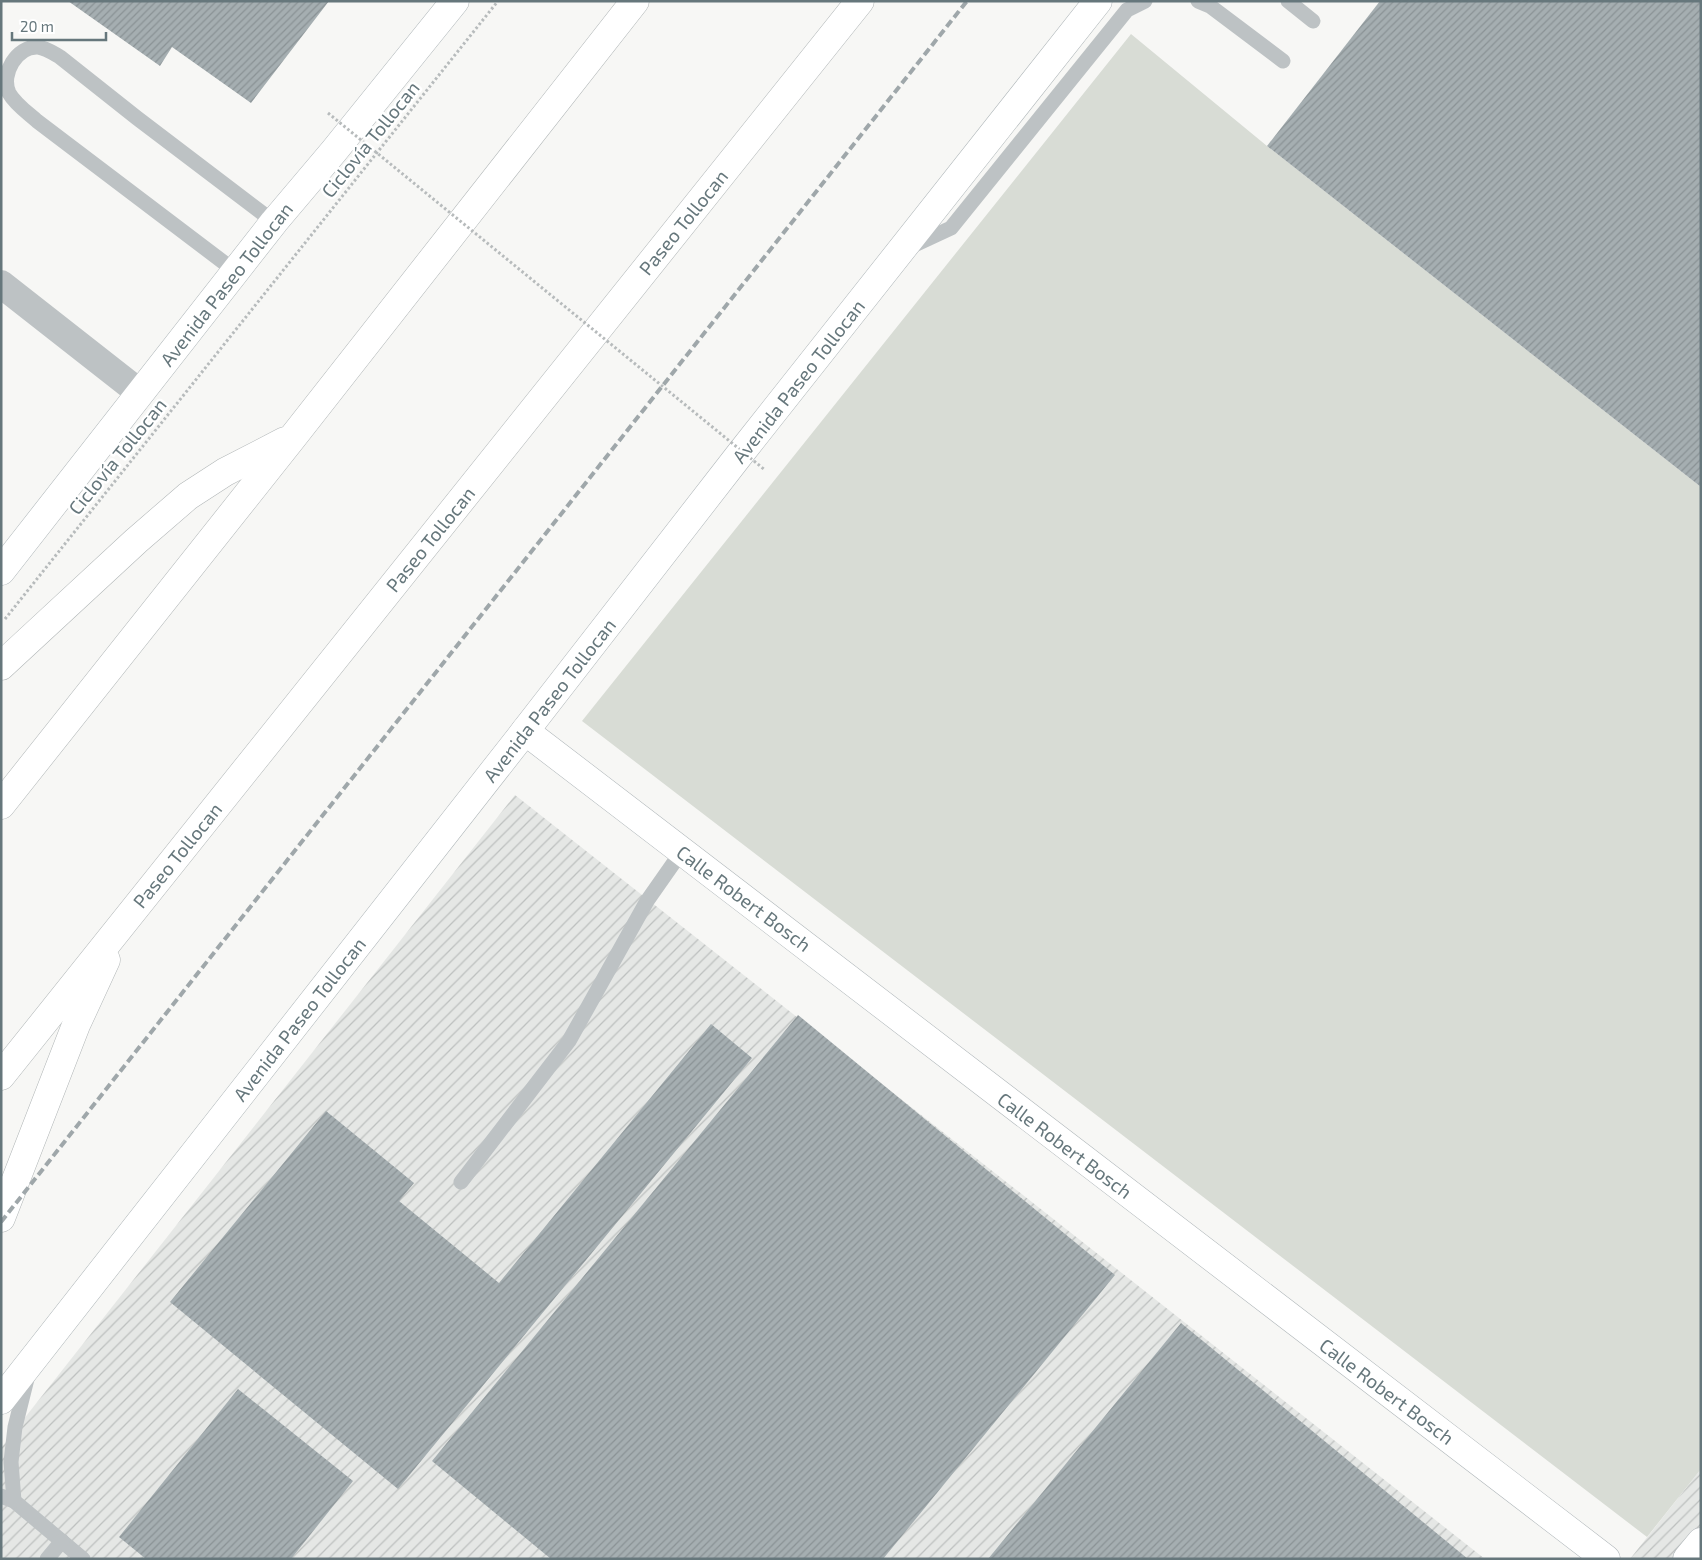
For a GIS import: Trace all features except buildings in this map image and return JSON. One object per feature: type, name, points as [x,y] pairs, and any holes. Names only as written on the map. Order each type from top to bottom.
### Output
[{"type":"main road","name":"Avenida Paseo Tollocan","points":[[4,562],[274,222],[455,1]]},
{"type":"main road","points":[[1,805],[635,1]]},
{"type":"main road","name":"Paseo Tollocan","points":[[1,1076],[860,1]]},
{"type":"main road","name":"Avenida Paseo Tollocan","points":[[1,1400],[740,454],[1098,1]]},
{"type":"main road","points":[[1,666],[136,541],[188,496],[225,472],[292,437]]},
{"type":"main road","name":"Calle Robert Bosch","points":[[525,731],[1606,1559]]},
{"type":"main road","points":[[1,1218],[76,1025],[125,920]]},
{"type":"main road","points":[[1687,1559],[1701,1542]]},
{"type":"street","points":[[1,284],[140,393]]},
{"type":"lane","points":[[900,251],[951,228],[1127,10],[1145,1]]},
{"type":"lane","points":[[1198,1],[1210,6],[1283,61]]},
{"type":"lane","points":[[1288,1],[1313,21]]},
{"type":"lane","points":[[235,271],[37,121],[13,99],[8,92],[7,82],[8,72],[15,58],[24,51],[37,47],[47,49],[60,57],[274,222]]},
{"type":"lane","points":[[461,1182],[569,1041],[647,901],[682,851]]},
{"type":"lane","points":[[32,1361],[15,1428],[8,1499],[83,1559]]},
{"type":"lane","points":[[47,1559],[62,1541]]},
{"type":"path","name":"Ciclovía Tollocan","points":[[1,623],[498,1]]},
{"type":"path","points":[[328,113],[765,470]]},
{"type":"shaded area","points":[[1131,34],[1267,146],[1701,487],[1701,1469],[1647,1537],[582,721]]},
{"type":"shaded area","points":[[515,795],[1485,1559],[1,1559],[1,1448]]},
{"type":"shaded area","points":[[1701,1469],[1701,1559],[1630,1559]]},
{"type":"railway","points":[[1,1222],[967,1]]}]
